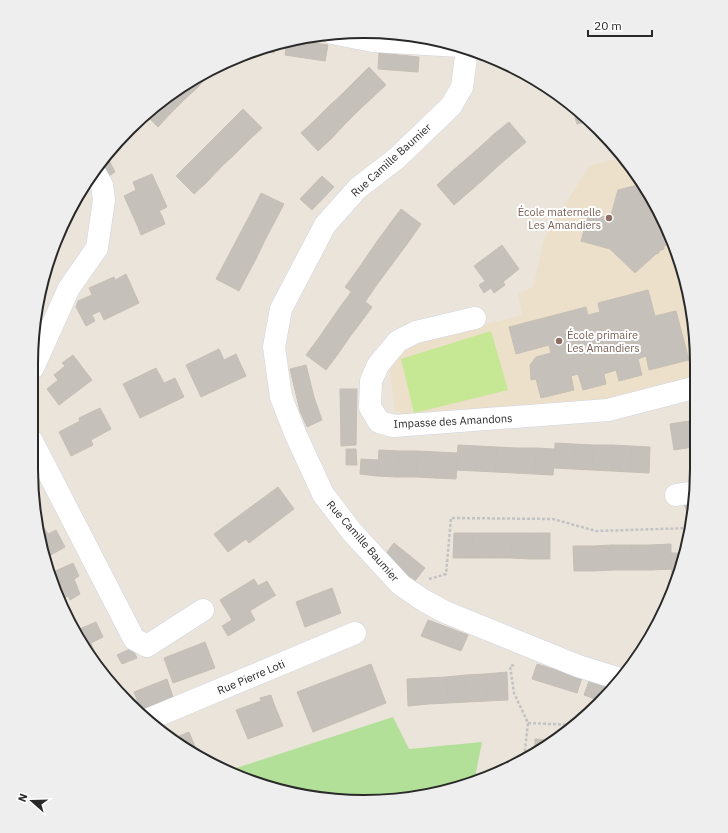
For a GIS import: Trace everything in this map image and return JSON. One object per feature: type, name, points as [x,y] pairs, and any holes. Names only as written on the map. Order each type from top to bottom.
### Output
[{"type":"street","points":[[357,38],[373,41],[429,44]]},
{"type":"street","name":"Rue Camille Baumier","points":[[466,54],[462,87],[451,106],[397,158],[358,188],[325,225],[281,309],[274,347],[281,397],[322,494],[352,532],[401,585],[445,612],[578,666],[615,677]]},
{"type":"street","points":[[38,356],[69,288],[97,248],[104,200],[102,186],[97,177]]},
{"type":"street","name":"Impasse des Amandons","points":[[475,318],[416,332],[398,342],[378,365],[371,381],[370,407],[380,422],[394,426],[608,410],[690,389]]},
{"type":"street","points":[[38,453],[134,640],[147,646],[203,610]]},
{"type":"street","name":"Rue Pierre Loti","points":[[153,717],[355,633]]},
{"type":"path","points":[[412,592],[420,581],[446,574],[451,518],[553,520],[596,531],[685,528]]},
{"type":"path","points":[[525,644],[517,664],[510,666],[514,693],[528,723],[525,752]]},
{"type":"path","points":[[528,723],[566,725]]},
{"type":"shaded area","name":"École primaire Les Amandiers","points":[[617,159],[635,183],[656,220],[673,259],[684,300],[689,343],[690,379],[604,401],[406,417],[394,409],[390,369],[404,350],[425,339],[522,315],[518,294],[533,287],[544,239],[589,166]]},
{"type":"green space","points":[[491,331],[508,390],[414,413],[401,359]]},
{"type":"green space","points":[[393,717],[409,749],[482,742],[475,775],[428,789],[407,792],[364,795],[321,792],[280,784],[259,778],[235,768]]},
{"type":"building","points":[[311,42],[328,45],[325,61],[285,55],[286,47],[300,44]]},
{"type":"building","points":[[379,53],[419,57],[418,72],[378,69]]},
{"type":"building","points":[[369,67],[386,85],[373,97],[356,80]]},
{"type":"building","points":[[204,80],[197,88],[195,86]]},
{"type":"building","points":[[356,80],[373,97],[358,111],[342,94]]},
{"type":"building","points":[[195,86],[197,88],[184,100],[179,96]]},
{"type":"building","points":[[342,94],[358,111],[345,124],[328,107]]},
{"type":"building","points":[[179,96],[184,100],[170,114],[163,107]]},
{"type":"building","points":[[163,107],[170,114],[158,127],[150,119]]},
{"type":"building","points":[[328,107],[345,124],[331,139],[314,121]]},
{"type":"building","points":[[243,109],[262,128],[248,141],[229,123]]},
{"type":"building","points":[[574,115],[583,122],[577,124]]},
{"type":"building","points":[[314,121],[331,139],[318,151],[301,133]]},
{"type":"building","points":[[509,122],[526,142],[512,154],[494,134]]},
{"type":"building","points":[[229,123],[248,141],[234,155],[216,136]]},
{"type":"building","points":[[494,134],[512,154],[497,167],[480,147]]},
{"type":"building","points":[[216,136],[234,155],[221,167],[203,149]]},
{"type":"building","points":[[480,147],[497,167],[483,180],[465,160]]},
{"type":"building","points":[[203,149],[221,167],[207,182],[189,163]]},
{"type":"building","points":[[465,160],[483,180],[469,192],[451,172]]},
{"type":"building","points":[[109,161],[115,172],[109,176],[104,167]]},
{"type":"building","points":[[189,163],[207,182],[194,194],[176,176]]},
{"type":"building","points":[[451,172],[469,192],[454,205],[437,185]]},
{"type":"building","points":[[152,174],[167,207],[159,211],[162,216],[138,227],[124,196],[136,190],[133,182]]},
{"type":"building","points":[[322,176],[334,187],[312,210],[300,199]]},
{"type":"building","points":[[636,185],[656,220],[667,245],[664,246],[664,249],[659,251],[659,253],[635,273],[610,249],[581,241],[589,213],[610,218],[618,190]]},
{"type":"building","points":[[261,193],[284,204],[274,223],[252,211]]},
{"type":"building","points":[[401,209],[421,224],[410,240],[389,225]]},
{"type":"building","points":[[252,211],[274,223],[265,240],[243,228]]},
{"type":"building","points":[[162,216],[165,224],[141,235],[138,227]]},
{"type":"building","points":[[389,225],[410,240],[399,255],[378,240]]},
{"type":"building","points":[[243,228],[265,240],[257,257],[234,245]]},
{"type":"building","points":[[378,240],[399,255],[387,271],[367,256]]},
{"type":"building","points":[[234,245],[257,257],[248,274],[225,262]]},
{"type":"building","points":[[502,245],[519,269],[503,282],[505,285],[494,293],[491,288],[484,293],[479,285],[485,281],[474,266]]},
{"type":"building","points":[[367,256],[387,271],[376,286],[356,272]]},
{"type":"building","points":[[225,262],[248,274],[239,291],[216,279]]},
{"type":"building","points":[[356,272],[376,286],[365,302],[345,287]]},
{"type":"building","points":[[126,274],[139,303],[104,320],[100,311],[92,315],[95,321],[86,326],[76,307],[78,301],[92,295],[89,288],[114,277],[115,280]]},
{"type":"building","points":[[648,290],[655,316],[676,311],[689,360],[649,370],[646,356],[638,359],[642,375],[619,381],[616,370],[604,374],[606,384],[583,390],[578,374],[571,376],[574,390],[541,398],[536,379],[531,380],[530,365],[536,357],[551,353],[549,345],[516,354],[509,327],[586,307],[588,315],[600,312],[598,303]]},
{"type":"building","points":[[352,291],[372,307],[361,322],[340,307]]},
{"type":"building","points":[[340,307],[361,322],[349,338],[329,323]]},
{"type":"building","points":[[329,323],[349,338],[338,354],[318,339]]},
{"type":"building","points":[[318,339],[338,354],[326,370],[306,355]]},
{"type":"building","points":[[219,349],[224,360],[236,354],[246,376],[201,397],[186,365]]},
{"type":"building","points":[[73,355],[92,380],[59,405],[47,389],[58,380],[54,375],[65,366],[62,363]]},
{"type":"building","points":[[306,365],[314,397],[322,420],[307,427],[300,411],[290,369]]},
{"type":"building","points":[[156,368],[164,383],[175,378],[184,397],[140,418],[123,384]]},
{"type":"building","points":[[340,389],[357,389],[356,445],[341,446]]},
{"type":"building","points":[[100,408],[111,429],[91,440],[93,445],[71,456],[59,432],[80,421],[79,418]]},
{"type":"building","points":[[689,421],[690,447],[674,450],[670,424]]},
{"type":"building","points":[[555,443],[574,444],[573,469],[554,468]]},
{"type":"building","points":[[574,444],[594,445],[592,470],[573,469]]},
{"type":"building","points":[[458,445],[477,446],[476,471],[456,470]]},
{"type":"building","points":[[594,445],[613,445],[612,471],[592,470]]},
{"type":"building","points":[[613,445],[631,446],[630,472],[612,471]]},
{"type":"building","points":[[477,446],[497,447],[495,472],[476,471]]},
{"type":"building","points":[[631,446],[650,447],[649,473],[630,472]]},
{"type":"building","points":[[497,447],[516,448],[515,473],[495,472]]},
{"type":"building","points":[[516,448],[536,448],[534,474],[515,473]]},
{"type":"building","points":[[536,448],[555,449],[553,475],[534,474]]},
{"type":"building","points":[[346,449],[356,449],[357,465],[346,465]]},
{"type":"building","points":[[379,450],[399,451],[397,477],[377,476]]},
{"type":"building","points":[[399,451],[418,451],[416,477],[397,477]]},
{"type":"building","points":[[418,451],[437,452],[436,478],[416,477]]},
{"type":"building","points":[[437,452],[458,453],[456,479],[436,478]]},
{"type":"building","points":[[361,459],[378,460],[377,476],[360,474]]},
{"type":"building","points":[[278,487],[294,509],[249,543],[246,539],[228,552],[214,534]]},
{"type":"building","points":[[688,502],[687,513],[684,503]]},
{"type":"building","points":[[43,528],[48,534],[56,530],[65,547],[50,556]]},
{"type":"building","points":[[454,533],[473,533],[472,558],[453,558]]},
{"type":"building","points":[[473,533],[492,533],[492,558],[472,558]]},
{"type":"building","points":[[492,533],[512,533],[511,558],[492,558]]},
{"type":"building","points":[[512,533],[531,533],[530,559],[511,558]]},
{"type":"building","points":[[531,533],[550,533],[550,559],[530,559]]},
{"type":"building","points":[[394,543],[425,568],[414,582],[384,556]]},
{"type":"building","points":[[671,544],[671,569],[651,570],[651,545]]},
{"type":"building","points":[[612,545],[632,545],[632,570],[612,570]]},
{"type":"building","points":[[612,545],[612,570],[593,571],[593,546]]},
{"type":"building","points":[[632,545],[651,545],[651,570],[632,570]]},
{"type":"building","points":[[573,546],[593,546],[593,571],[574,571]]},
{"type":"building","points":[[671,553],[679,553],[673,574],[672,577]]},
{"type":"building","points":[[73,563],[79,576],[74,579],[80,594],[70,600],[68,596],[65,597],[54,572]]},
{"type":"building","points":[[254,579],[258,586],[267,581],[274,593],[245,607],[248,612],[250,611],[255,620],[228,636],[222,626],[232,620],[220,600]]},
{"type":"building","points":[[332,588],[341,613],[305,627],[296,602]]},
{"type":"building","points":[[274,593],[276,595],[248,612],[245,607]]},
{"type":"building","points":[[428,620],[468,635],[461,651],[421,636]]},
{"type":"building","points":[[96,622],[103,637],[91,643],[95,652],[82,632],[80,629]]},
{"type":"building","points":[[205,642],[215,668],[173,683],[164,658]]},
{"type":"building","points":[[132,648],[137,658],[122,664],[117,655]]},
{"type":"building","points":[[371,664],[386,703],[313,732],[297,692]]},
{"type":"building","points":[[537,664],[582,678],[577,693],[532,679]]},
{"type":"building","points":[[507,672],[508,700],[487,701],[485,674]]},
{"type":"building","points":[[485,674],[487,701],[467,702],[466,675]]},
{"type":"building","points":[[466,675],[467,702],[448,703],[446,677]]},
{"type":"building","points":[[446,677],[448,703],[429,704],[427,678]]},
{"type":"building","points":[[427,678],[429,704],[408,706],[407,679]]},
{"type":"building","points":[[167,679],[173,697],[143,709],[139,705],[134,692]]},
{"type":"building","points":[[589,681],[606,687],[596,699],[584,695]]},
{"type":"building","points":[[271,695],[274,704],[264,708],[260,698]]},
{"type":"building","points":[[261,701],[264,708],[274,704],[283,726],[248,739],[236,710]]},
{"type":"building","points":[[189,732],[195,748],[183,740],[178,737]]},
{"type":"building","points":[[535,739],[546,740],[545,740],[535,746]]},
{"type":"place","name":"École maternelle Les Amandiers","points":[[609,218]]},
{"type":"place","name":"École primaire Les Amandiers","points":[[559,341]]}]
